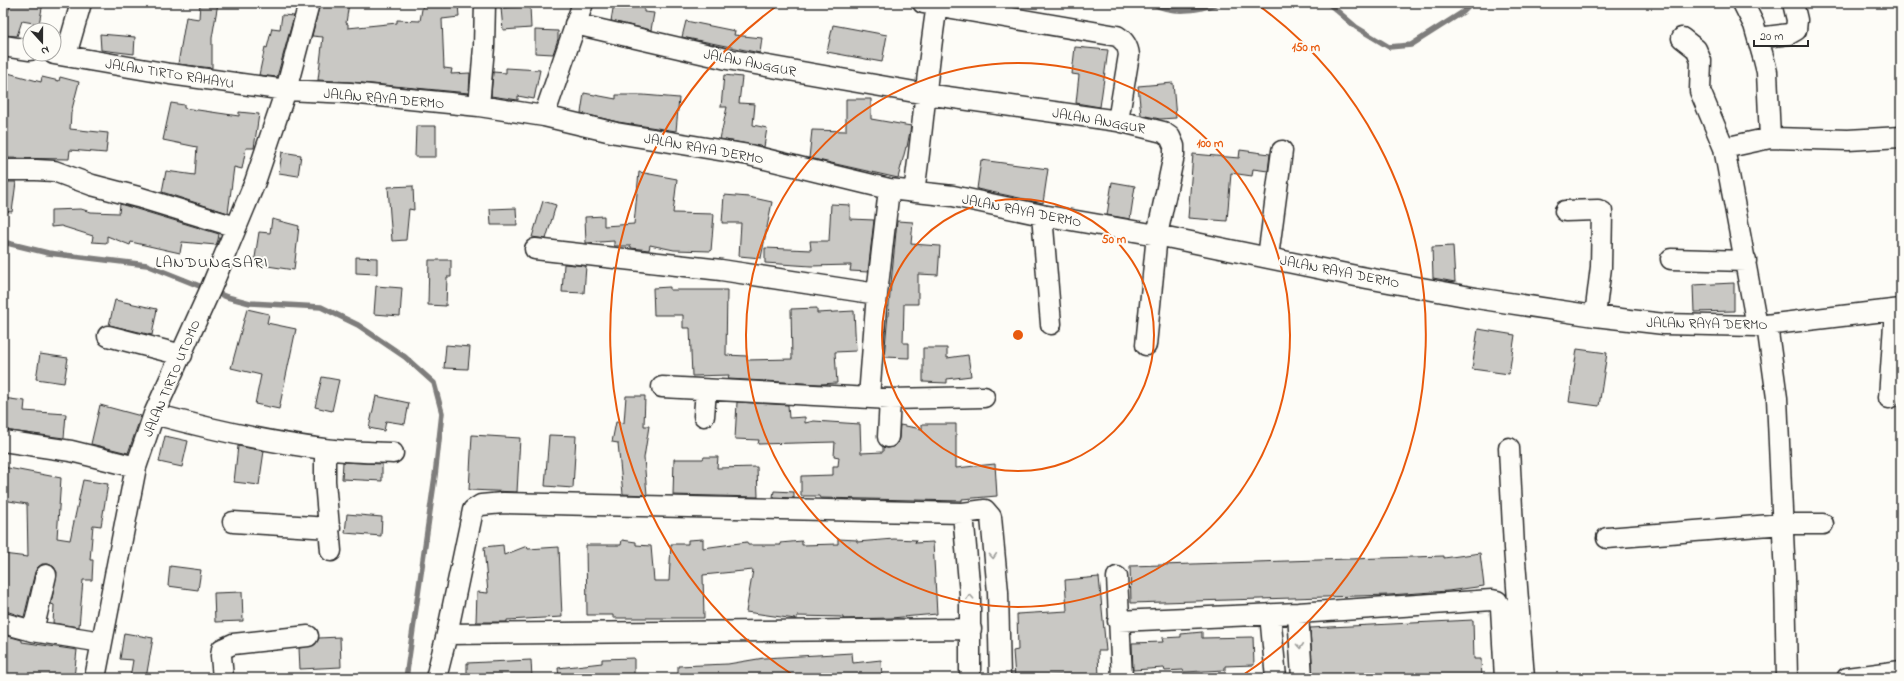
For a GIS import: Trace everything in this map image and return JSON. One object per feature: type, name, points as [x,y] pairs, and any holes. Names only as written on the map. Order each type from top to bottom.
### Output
[{"type":"street","points":[[62,49],[81,3]]},
{"type":"street","name":"JALAN TIRTO UTOMO","points":[[95,678],[136,467],[154,414],[211,288],[254,182],[286,90],[309,3]]},
{"type":"street","points":[[479,106],[484,47],[485,3]]},
{"type":"street","points":[[544,116],[583,3]]},
{"type":"street","points":[[1743,3],[1747,7],[1758,38],[1767,72],[1770,138]]},
{"type":"street","points":[[1758,38],[1790,34],[1796,30],[1797,20],[1793,3]]},
{"type":"street","points":[[914,192],[930,49],[930,4],[1107,33],[1117,36],[1124,41],[1128,47],[1118,121]]},
{"type":"street","name":"JALAN ANGGUR","points":[[576,24],[727,59],[926,94],[1118,121],[1163,132],[1170,137],[1174,146],[1174,155],[1157,235],[1146,345]]},
{"type":"street","points":[[1682,38],[1696,49],[1701,61],[1700,91],[1724,148],[1746,261],[1762,326],[1777,398],[1784,524],[1787,678]]},
{"type":"street","points":[[3,46],[22,49]]},
{"type":"street","name":"JALAN TIRTO RAHAYU","points":[[62,54],[170,74],[286,90]]},
{"type":"street","name":"JALAN RAYA DERMO","points":[[286,90],[350,93],[479,106],[544,116],[616,133],[749,154],[889,189],[968,199],[1042,215],[1157,235],[1268,257],[1356,276],[1476,298],[1595,316],[1664,324],[1762,326],[1898,310]]},
{"type":"street","points":[[1724,148],[1770,138],[1848,140],[1901,138]]},
{"type":"street","points":[[1268,257],[1282,151]]},
{"type":"street","points":[[3,170],[54,171],[92,185],[138,197],[236,227]]},
{"type":"street","points":[[869,398],[877,294],[889,189]]},
{"type":"street","points":[[1565,211],[1598,210],[1602,212],[1601,267],[1595,316]]},
{"type":"street","points":[[1042,215],[1051,324]]},
{"type":"street","points":[[534,249],[721,270],[877,294]]},
{"type":"street","points":[[1671,259],[1746,261]]},
{"type":"street","points":[[1889,398],[1898,310]]},
{"type":"street","points":[[108,336],[182,355]]},
{"type":"street","points":[[662,387],[890,399],[984,397]]},
{"type":"street","points":[[704,416],[706,390]]},
{"type":"street","points":[[888,437],[890,399]]},
{"type":"street","points":[[154,414],[206,428],[283,443],[325,449],[393,453]]},
{"type":"street","points":[[3,441],[72,451],[136,467]]},
{"type":"street","points":[[1509,448],[1513,535],[1524,678]]},
{"type":"street","points":[[325,449],[331,551]]},
{"type":"street","points":[[436,678],[447,634],[469,522],[473,510],[481,505],[511,503],[963,513],[986,510],[991,517],[998,592],[1000,678]]},
{"type":"street","points":[[963,513],[970,594],[970,678]]},
{"type":"street","points":[[234,522],[330,528]]},
{"type":"street","points":[[1607,538],[1702,532],[1784,524],[1823,524]]},
{"type":"street","points":[[33,631],[46,575]]},
{"type":"street","points":[[1117,577],[1122,678]]},
{"type":"street","points":[[1118,621],[1298,613],[1492,600],[1497,601],[1501,608],[1505,678]]},
{"type":"street","points":[[1298,613],[1302,678]]},
{"type":"street","points":[[1270,614],[1276,678]]},
{"type":"street","points":[[3,623],[33,631],[102,642]]},
{"type":"street","points":[[447,634],[971,629]]},
{"type":"street","points":[[223,678],[221,656],[222,650],[228,646],[233,644],[308,636]]},
{"type":"street","points":[[1847,678],[1901,671]]},
{"type":"building","points":[[11,3],[43,3],[39,22],[22,21],[17,36],[3,35],[3,26]]},
{"type":"building","points":[[200,3],[218,3],[212,38],[212,68],[178,64],[186,17],[199,19]]},
{"type":"building","points":[[320,3],[349,3],[346,23],[348,24],[348,28],[397,23],[397,20],[420,21],[423,3],[458,3],[459,17],[442,19],[444,68],[452,69],[451,74],[470,73],[469,93],[318,80],[323,37],[312,36]]},
{"type":"building","points":[[614,3],[644,3],[644,12],[654,13],[651,30],[611,21]]},
{"type":"building","points":[[530,6],[531,28],[503,30],[501,8]]},
{"type":"building","points":[[282,15],[294,16],[277,77],[259,75],[265,47],[267,48],[272,28],[280,29]]},
{"type":"building","points":[[686,21],[735,31],[734,35],[762,38],[760,53],[682,37]]},
{"type":"building","points":[[833,25],[887,35],[882,62],[827,52]]},
{"type":"building","points":[[535,30],[558,31],[558,39],[553,54],[535,53]]},
{"type":"building","points":[[100,34],[135,37],[134,54],[101,50]]},
{"type":"building","points":[[1075,47],[1108,50],[1100,107],[1076,103],[1079,75],[1072,74]]},
{"type":"building","points":[[506,68],[540,70],[534,99],[518,96],[518,100],[491,96],[493,72],[506,73]]},
{"type":"building","points":[[8,73],[41,82],[42,77],[59,81],[60,77],[79,82],[71,113],[70,129],[108,133],[106,153],[70,150],[69,159],[3,158],[3,90]]},
{"type":"building","points":[[724,75],[742,77],[739,103],[755,104],[753,125],[767,128],[764,147],[720,139],[727,107],[721,107]]},
{"type":"building","points":[[1173,83],[1176,118],[1160,119],[1141,115],[1138,86]]},
{"type":"building","points":[[584,93],[616,99],[616,95],[643,95],[679,98],[676,131],[618,122],[581,113]]},
{"type":"building","points":[[846,99],[871,99],[871,119],[911,126],[907,147],[898,178],[809,158],[812,130],[846,131]]},
{"type":"building","points":[[171,103],[184,105],[184,108],[239,116],[239,112],[259,114],[254,148],[246,148],[242,169],[234,167],[228,213],[162,192],[166,171],[195,175],[197,147],[163,140]]},
{"type":"building","points":[[416,126],[436,126],[436,157],[415,157]]},
{"type":"building","points":[[1240,150],[1270,154],[1268,171],[1253,169],[1252,176],[1231,173],[1227,221],[1188,218],[1193,154],[1239,158]]},
{"type":"building","points":[[282,152],[301,155],[298,176],[279,173]]},
{"type":"building","points":[[981,160],[1048,169],[1043,203],[977,189]]},
{"type":"building","points":[[639,172],[677,179],[673,213],[714,214],[711,251],[674,250],[650,245],[649,250],[631,248],[631,246],[614,246],[614,241],[586,243],[585,217],[604,216],[604,226],[634,224]]},
{"type":"building","points":[[3,182],[16,182],[12,212],[3,211]]},
{"type":"building","points":[[1112,182],[1135,186],[1130,219],[1107,215]]},
{"type":"building","points":[[413,186],[414,210],[409,209],[406,240],[392,241],[388,187]]},
{"type":"building","points":[[724,195],[749,197],[772,202],[761,258],[739,256],[741,223],[722,223]]},
{"type":"building","points":[[543,201],[556,205],[546,239],[532,237]]},
{"type":"building","points":[[120,204],[219,234],[218,240],[216,245],[182,242],[180,253],[131,242],[130,245],[107,236],[107,243],[92,242],[93,236],[61,226],[51,227],[51,210],[81,209],[91,212],[119,213]]},
{"type":"building","points":[[831,204],[850,205],[850,219],[874,220],[868,272],[850,271],[851,265],[811,266],[765,263],[765,248],[811,250],[810,241],[829,241]]},
{"type":"building","points":[[516,208],[517,225],[491,225],[490,209]]},
{"type":"building","points":[[272,219],[299,226],[294,270],[254,264],[259,232],[270,233]]},
{"type":"building","points":[[897,221],[913,222],[911,244],[940,246],[938,275],[918,274],[918,304],[904,304],[903,343],[909,343],[909,358],[884,357]]},
{"type":"building","points":[[1453,246],[1455,282],[1433,278],[1432,247]]},
{"type":"building","points":[[356,257],[377,258],[377,274],[356,273]]},
{"type":"building","points":[[429,260],[451,260],[451,277],[447,277],[446,306],[428,305]]},
{"type":"building","points":[[564,264],[586,266],[584,293],[562,292]]},
{"type":"building","points":[[1734,283],[1734,311],[1694,312],[1693,285]]},
{"type":"building","points":[[376,286],[402,288],[400,316],[374,314]]},
{"type":"building","points":[[670,287],[670,290],[727,290],[726,355],[747,356],[747,360],[792,359],[791,309],[817,308],[817,313],[854,311],[856,351],[835,352],[837,383],[820,384],[728,379],[729,375],[692,376],[690,328],[683,328],[683,315],[654,315],[653,288]]},
{"type":"building","points":[[115,300],[157,309],[152,335],[109,325]]},
{"type":"building","points":[[247,309],[269,314],[267,323],[296,329],[279,409],[255,404],[261,375],[231,368]]},
{"type":"building","points":[[1478,329],[1515,335],[1509,374],[1472,369]]},
{"type":"building","points":[[446,345],[470,347],[468,369],[444,368]]},
{"type":"building","points":[[923,348],[947,348],[947,358],[968,355],[971,376],[947,379],[947,383],[923,382]]},
{"type":"building","points":[[1577,349],[1607,353],[1599,406],[1569,402]]},
{"type":"building","points":[[40,354],[68,358],[64,383],[36,379]]},
{"type":"building","points":[[322,377],[339,380],[332,411],[315,407]]},
{"type":"building","points":[[376,396],[409,403],[405,424],[386,421],[384,431],[369,428]]},
{"type":"building","points":[[626,396],[645,396],[644,426],[649,426],[644,458],[647,495],[623,494],[618,443],[612,442],[616,422],[624,423]]},
{"type":"building","points":[[3,398],[25,401],[24,411],[66,414],[64,438],[3,430]]},
{"type":"building","points":[[737,402],[788,405],[789,418],[805,417],[805,423],[814,421],[860,424],[861,453],[883,452],[883,447],[894,447],[899,438],[900,425],[922,429],[922,424],[956,424],[956,468],[995,464],[997,496],[962,499],[962,501],[820,498],[819,496],[801,496],[801,476],[833,475],[833,466],[838,466],[839,457],[834,456],[835,442],[758,444],[759,440],[735,439]]},
{"type":"building","points":[[100,405],[141,416],[128,453],[91,444]]},
{"type":"building","points":[[472,435],[520,438],[517,492],[469,490]]},
{"type":"building","points":[[549,435],[576,436],[573,488],[545,486]]},
{"type":"building","points":[[165,436],[188,441],[182,467],[159,462]]},
{"type":"building","points":[[238,446],[264,451],[259,485],[234,482]]},
{"type":"building","points":[[704,457],[718,457],[717,468],[757,467],[758,497],[673,495],[674,459],[703,459]]},
{"type":"building","points":[[343,462],[382,464],[382,481],[342,479]]},
{"type":"building","points":[[3,467],[61,478],[57,538],[70,540],[83,480],[108,484],[101,526],[93,525],[90,560],[93,560],[92,580],[83,580],[79,627],[53,623],[54,605],[51,604],[57,572],[54,567],[48,564],[42,564],[35,572],[24,617],[3,610],[3,554],[28,557],[27,504],[3,500]]},
{"type":"building","points":[[774,491],[794,492],[794,498],[773,497]]},
{"type":"building","points":[[347,514],[382,517],[381,536],[345,533]]},
{"type":"building","points":[[703,539],[703,548],[747,542],[748,545],[781,545],[780,543],[802,541],[802,545],[838,544],[838,539],[857,540],[857,542],[894,539],[916,540],[915,543],[933,542],[937,614],[891,618],[843,619],[843,617],[797,616],[797,619],[795,619],[746,612],[753,570],[703,575],[704,618],[613,618],[613,615],[587,615],[586,545],[621,545],[622,540],[636,542],[636,545],[651,546],[654,581],[669,581],[671,544],[688,544],[688,540]]},
{"type":"building","points":[[503,545],[504,555],[527,546],[528,549],[559,547],[562,617],[507,620],[507,622],[476,622],[477,592],[488,593],[484,547]]},
{"type":"building","points":[[1480,553],[1484,586],[1448,591],[1389,595],[1131,603],[1130,566],[1444,556],[1444,558]]},
{"type":"building","points":[[170,566],[201,570],[198,590],[168,586]]},
{"type":"building","points":[[1099,577],[1106,651],[1098,651],[1099,678],[1069,678],[1069,675],[1015,678],[1013,651],[1018,650],[1017,614],[1067,611],[1065,580]]},
{"type":"building","points":[[242,592],[243,621],[215,622],[214,593]]},
{"type":"building","points":[[1473,620],[1474,659],[1481,659],[1482,678],[1313,678],[1310,628]]},
{"type":"building","points":[[1202,632],[1202,638],[1253,637],[1254,665],[1225,666],[1225,670],[1184,672],[1183,670],[1165,671],[1164,668],[1133,670],[1132,643],[1163,642],[1162,638],[1181,637],[1181,634]]},
{"type":"building","points":[[124,633],[153,638],[146,678],[130,678],[133,660],[120,659]]},
{"type":"building","points":[[4,635],[22,640],[22,642],[77,650],[74,678],[3,678]]},
{"type":"building","points":[[340,637],[341,667],[300,669],[299,648],[314,645],[319,638]]},
{"type":"building","points":[[852,653],[853,663],[881,660],[882,678],[678,678],[678,666],[728,664],[764,658]]},
{"type":"building","points":[[634,658],[634,678],[559,678],[558,668],[602,663],[602,659]]},
{"type":"building","points":[[531,660],[532,678],[467,678],[467,663]]},
{"type":"waterway","points":[[1152,3],[1168,9],[1176,10],[1202,8],[1218,3]]},
{"type":"waterway","points":[[1328,3],[1356,27],[1389,47],[1411,45],[1463,12],[1472,3]]},
{"type":"waterway","points":[[3,242],[48,253],[147,265],[227,297],[250,303],[321,307],[358,325],[405,357],[434,383],[442,413],[435,476],[406,678]]},
{"type":"district","name":"LANDUNGSARI","points":[[212,261]]}]
